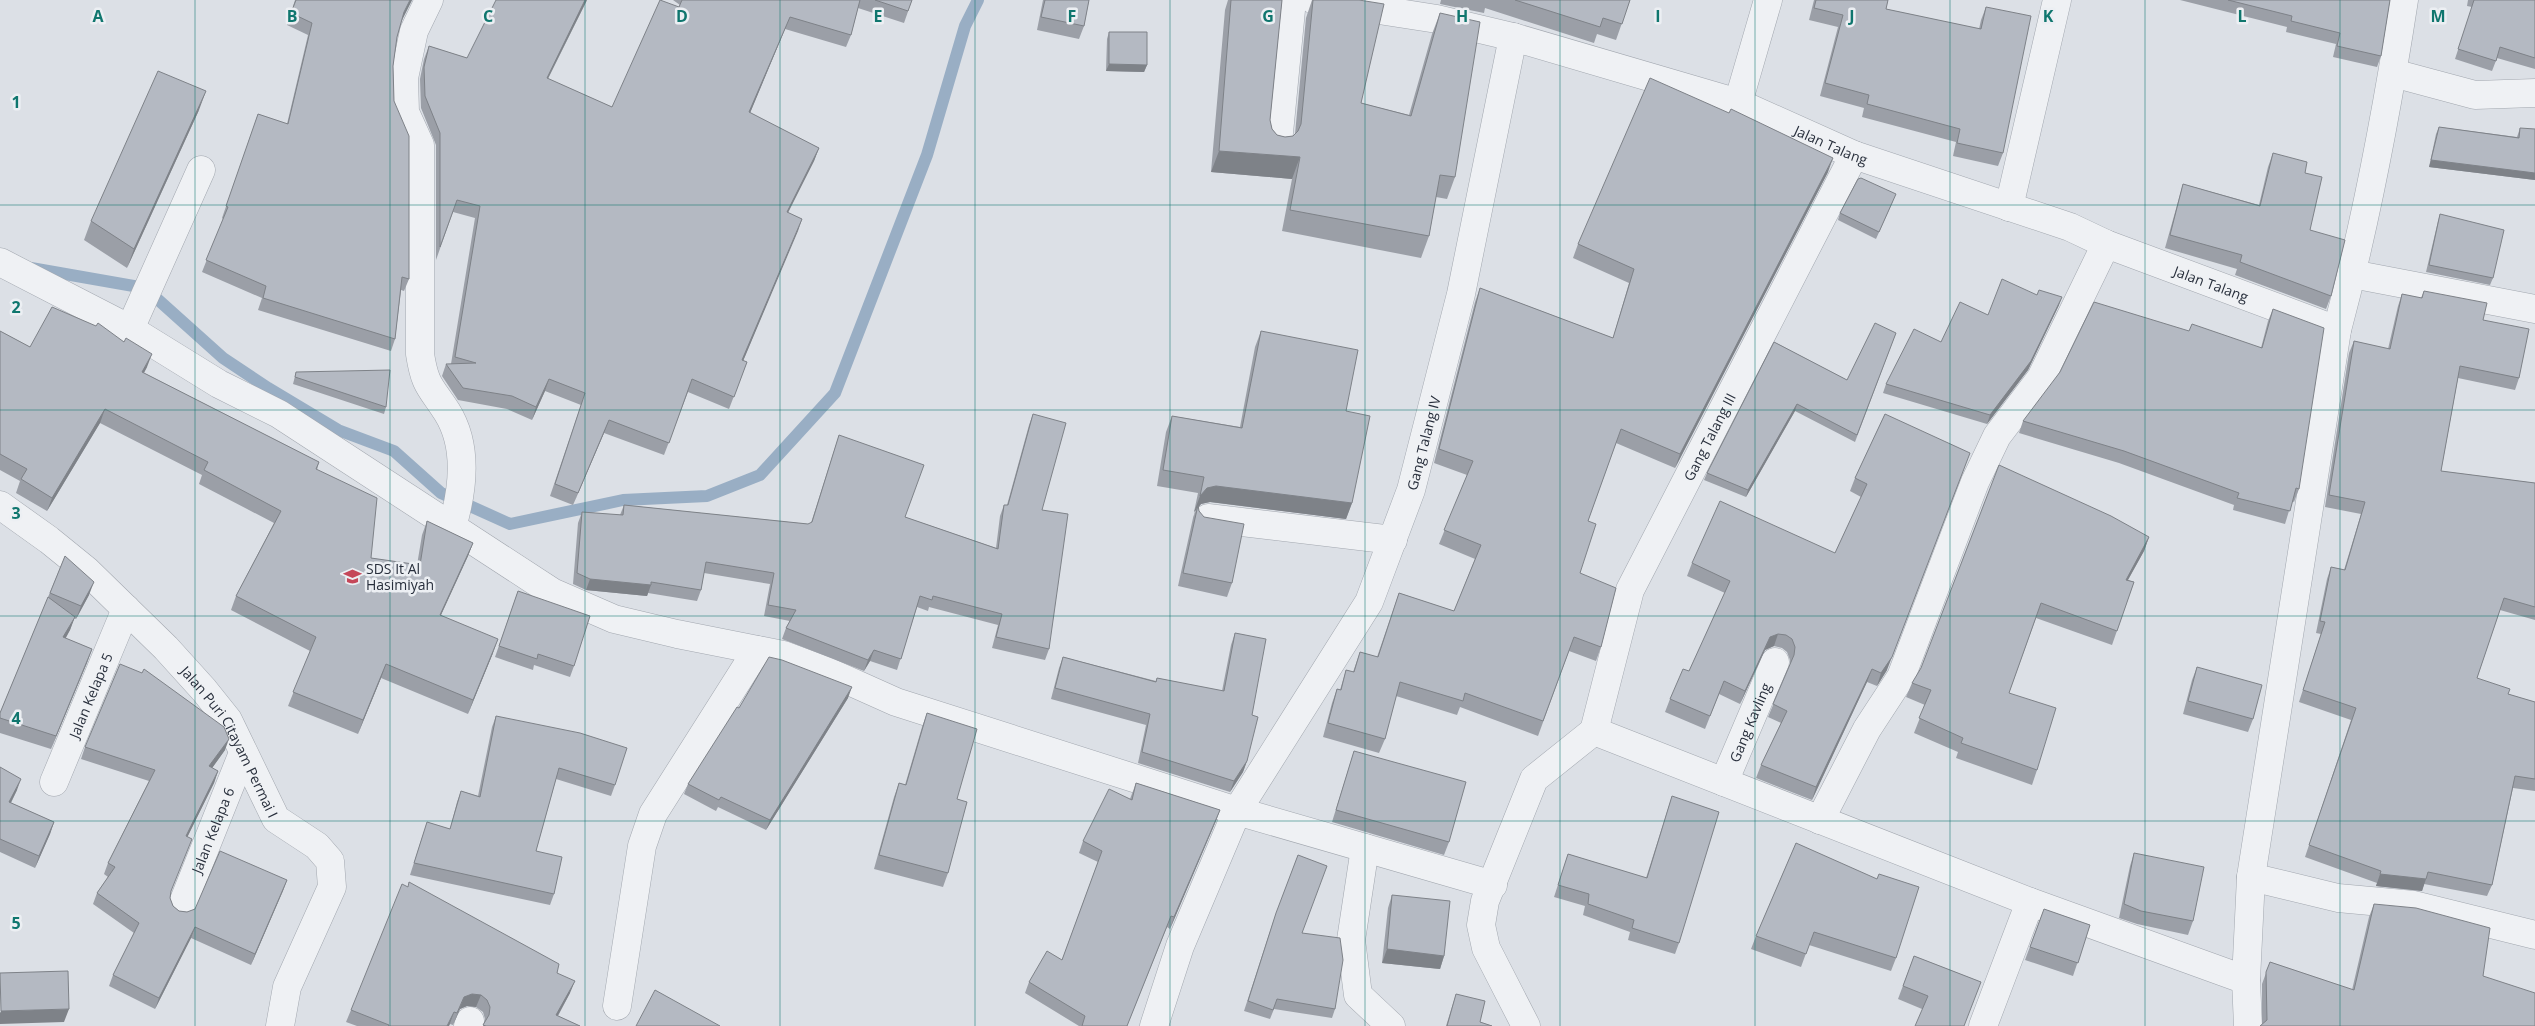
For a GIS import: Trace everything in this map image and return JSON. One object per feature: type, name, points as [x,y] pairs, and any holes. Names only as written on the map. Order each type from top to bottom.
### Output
[{"type":"street","points":[[429,0],[414,31],[404,78],[405,112],[420,145],[420,354],[424,376],[454,427],[460,447],[461,484],[454,520]]},
{"type":"street","points":[[1278,143],[1292,0]]},
{"type":"street","name":"Jalan Talang","points":[[1314,0],[1425,8],[1513,37],[1738,104],[1854,155],[2070,227],[2106,244],[2337,330]]},
{"type":"street","points":[[1738,104],[1768,0]]},
{"type":"street","points":[[2009,207],[2057,0]]},
{"type":"street","points":[[2248,1026],[2246,980],[2251,877],[2337,330],[2352,274],[2393,72],[2404,0]]},
{"type":"street","name":"Gang Talang IV","points":[[1154,1026],[1180,946],[1237,811],[1369,602],[1393,540],[1411,490],[1461,294],[1513,37]]},
{"type":"street","points":[[2393,72],[2475,95],[2535,93]]},
{"type":"street","name":"Gang Talang III","points":[[1594,731],[1630,590],[1854,155]]},
{"type":"street","points":[[135,317],[201,170]]},
{"type":"street","points":[[1820,820],[1867,729],[1901,677],[1974,482],[1997,436],[2041,378],[2106,244]]},
{"type":"street","points":[[0,262],[135,317],[219,384],[279,414],[454,520],[552,592],[614,619],[677,634],[783,655],[829,672],[896,702],[1237,811],[1493,885]]},
{"type":"street","points":[[2352,274],[2535,309]]},
{"type":"street","name":"Jalan Puri Citayam Permai I","points":[[1,508],[49,540],[86,570],[166,648],[228,720],[276,819],[317,846],[330,861],[332,887],[287,987],[280,1026]]},
{"type":"street","points":[[1208,518],[1393,540]]},
{"type":"street","name":"Jalan Kelapa 5","points":[[54,782],[126,609]]},
{"type":"street","points":[[617,1006],[642,846],[653,814],[757,650]]},
{"type":"street","name":"Gang Kavling","points":[[1724,782],[1775,662]]},
{"type":"street","points":[[1526,1026],[1486,948],[1481,925],[1486,901],[1534,779],[1594,731],[2030,902],[2246,980]]},
{"type":"street","name":"Jalan Kelapa 6","points":[[181,908],[243,753]]},
{"type":"street","points":[[1366,848],[1351,940],[1358,995],[1391,1026]]},
{"type":"street","points":[[2251,877],[2338,898],[2414,905],[2535,934]]},
{"type":"street","points":[[1983,1026],[2030,902]]},
{"type":"building","points":[[296,0],[410,0],[404,12],[397,37],[393,66],[394,101],[409,136],[409,279],[402,277],[395,339],[263,298],[266,286],[206,260],[228,207],[226,206],[258,114],[288,124],[312,23],[291,13]]},
{"type":"building","points":[[496,0],[585,0],[547,78],[612,107],[660,0],[679,7],[682,0],[860,0],[851,35],[790,17],[749,112],[819,148],[787,212],[802,219],[742,360],[747,362],[734,397],[692,379],[669,443],[609,420],[578,493],[555,484],[585,393],[549,379],[536,407],[512,396],[463,388],[446,364],[476,363],[455,357],[480,206],[457,200],[440,247],[440,133],[425,96],[424,67],[429,46],[467,58]]},
{"type":"building","points":[[875,0],[912,0],[908,11]]},
{"type":"building","points":[[1045,0],[1089,0],[1084,26],[1041,17]]},
{"type":"building","points":[[1231,0],[1282,0],[1270,120],[1272,129],[1277,135],[1285,137],[1293,136],[1301,124],[1313,0],[1359,0],[1384,4],[1361,103],[1411,116],[1440,13],[1480,22],[1455,177],[1440,175],[1429,236],[1290,210],[1300,157],[1219,151]]},
{"type":"building","points":[[1515,0],[1630,0],[1622,24],[1603,18],[1600,27]]},
{"type":"building","points":[[1816,0],[1888,0],[1886,9],[1981,29],[1986,7],[2031,16],[2003,153],[1957,143],[1960,129],[1867,104],[1869,95],[1825,83],[1843,15],[1814,8]]},
{"type":"building","points":[[2228,0],[2390,0],[2381,56],[2337,46],[2340,33],[2291,21],[2292,16]]},
{"type":"building","points":[[2474,0],[2535,0],[2535,58],[2500,47],[2496,61],[2458,49]]},
{"type":"building","points":[[1109,32],[1147,32],[1147,65],[1109,64]]},
{"type":"building","points":[[158,71],[206,91],[134,249],[91,221]]},
{"type":"building","points":[[1650,78],[1729,113],[1731,109],[1833,158],[1680,454],[1621,429],[1588,521],[1596,524],[1580,573],[1616,588],[1601,647],[1574,637],[1543,721],[1465,693],[1463,701],[1400,682],[1385,739],[1328,723],[1337,689],[1341,690],[1346,670],[1354,672],[1360,652],[1378,657],[1399,593],[1454,611],[1481,545],[1444,530],[1473,461],[1439,449],[1480,288],[1613,338],[1634,269],[1578,244]]},
{"type":"building","points":[[2439,127],[2519,138],[2520,128],[2535,129],[2535,173],[2431,160]]},
{"type":"building","points":[[2273,153],[2307,162],[2305,173],[2322,177],[2310,230],[2345,240],[2331,296],[2240,262],[2242,255],[2170,235],[2183,184],[2260,206]]},
{"type":"building","points":[[1861,178],[1896,194],[1879,232],[1840,213],[1858,179]]},
{"type":"building","points":[[2440,214],[2504,230],[2493,278],[2429,265]]},
{"type":"building","points":[[2002,279],[2037,295],[2039,290],[2062,297],[2031,361],[1990,415],[1886,384],[1914,329],[1941,342],[1960,302],[1988,315]]},
{"type":"building","points":[[2424,291],[2487,303],[2483,320],[2529,329],[2519,378],[2460,366],[2441,471],[2535,483],[2535,607],[2504,598],[2477,678],[2510,689],[2508,694],[2535,702],[2535,779],[2515,776],[2492,885],[2428,872],[2426,879],[2380,874],[2381,871],[2309,845],[2356,708],[2303,690],[2325,622],[2320,621],[2331,567],[2345,570],[2365,502],[2329,495],[2354,341],[2390,349],[2402,294],[2422,298]]},
{"type":"building","points":[[2094,302],[2189,331],[2192,324],[2262,348],[2273,309],[2324,328],[2299,489],[2296,488],[2290,511],[2237,498],[2239,493],[2124,451],[2023,421],[2060,372]]},
{"type":"building","points":[[52,307],[96,326],[98,323],[124,342],[126,338],[152,354],[142,372],[319,462],[316,469],[377,498],[371,558],[420,565],[427,521],[473,543],[440,615],[498,639],[473,700],[386,664],[363,720],[293,692],[316,637],[236,596],[281,511],[204,470],[208,462],[105,409],[52,498],[21,479],[27,469],[0,454],[0,331],[30,347]]},
{"type":"building","points":[[1875,323],[1896,333],[1857,435],[1797,404],[1748,490],[1707,473],[1774,342],[1847,380]]},
{"type":"building","points":[[1261,331],[1358,350],[1346,411],[1370,416],[1352,503],[1216,486],[1207,488],[1200,496],[1204,477],[1163,470],[1172,416],[1242,428]]},
{"type":"building","points":[[390,370],[386,407],[295,377],[296,372]]},
{"type":"building","points":[[1033,414],[1066,423],[1042,510],[1068,514],[1049,649],[996,637],[1002,614],[933,596],[932,600],[920,596],[901,659],[874,650],[868,660],[786,628],[796,610],[768,605],[774,573],[706,562],[701,590],[651,582],[651,585],[590,579],[577,573],[582,512],[623,515],[624,505],[808,524],[812,522],[839,435],[924,465],[905,517],[998,549],[1004,505],[1008,505]]},
{"type":"building","points":[[1885,414],[1970,453],[1892,657],[1881,673],[1872,669],[1816,787],[1761,765],[1787,711],[1773,704],[1794,655],[1795,647],[1792,639],[1786,635],[1778,634],[1770,637],[1745,691],[1724,681],[1710,716],[1670,699],[1683,669],[1689,671],[1730,581],[1692,563],[1720,501],[1835,553],[1867,484],[1855,478]]},
{"type":"building","points":[[1999,465],[2111,516],[2149,537],[2126,580],[2134,582],[2117,631],[2041,603],[2009,693],[2056,708],[2037,770],[1961,743],[1963,738],[1919,718],[1931,690],[1912,683],[1921,668]]},
{"type":"building","points":[[1198,505],[1199,511],[1204,517],[1244,524],[1232,583],[1183,573]]},
{"type":"building","points":[[65,556],[94,582],[81,606],[50,593]]},
{"type":"building","points":[[518,591],[590,616],[574,666],[538,654],[537,659],[499,646]]},
{"type":"building","points":[[48,597],[75,617],[63,637],[92,649],[56,736],[0,718],[0,713]]},
{"type":"building","points":[[1235,633],[1266,639],[1252,715],[1258,717],[1247,761],[1234,781],[1142,752],[1150,714],[1055,688],[1063,657],[1156,682],[1157,678],[1224,691]]},
{"type":"building","points":[[769,657],[782,660],[852,687],[770,820],[721,797],[719,800],[688,784],[737,707],[739,708]]},
{"type":"building","points":[[120,664],[142,673],[144,669],[224,727],[229,739],[209,766],[218,771],[186,836],[192,839],[171,891],[170,898],[173,906],[179,911],[187,912],[195,909],[220,851],[287,880],[255,954],[195,927],[159,998],[113,975],[139,923],[97,893],[115,867],[108,863],[155,770],[85,747]]},
{"type":"building","points":[[2197,667],[2262,685],[2253,719],[2188,701]]},
{"type":"building","points":[[927,713],[977,729],[957,799],[967,802],[948,873],[879,855],[899,783],[906,785]]},
{"type":"building","points":[[496,716],[580,733],[627,748],[615,785],[559,768],[536,851],[562,857],[554,894],[414,863],[427,822],[450,829],[461,791],[480,797]]},
{"type":"building","points":[[1354,751],[1466,782],[1449,842],[1336,810]]},
{"type":"building","points":[[0,767],[21,779],[9,802],[54,822],[39,856],[0,839]]},
{"type":"building","points":[[1136,783],[1220,810],[1174,917],[1171,916],[1127,1026],[1082,1026],[1085,1016],[1029,982],[1047,951],[1062,960],[1102,851],[1083,841],[1109,789],[1132,800]]},
{"type":"building","points":[[1672,796],[1719,812],[1679,943],[1632,928],[1634,920],[1588,904],[1589,894],[1558,885],[1568,854],[1647,878]]},
{"type":"building","points":[[1796,843],[1877,879],[1879,874],[1919,887],[1896,958],[1814,932],[1806,954],[1756,936]]},
{"type":"building","points":[[2134,853],[2204,867],[2193,921],[2141,911],[2124,904]]},
{"type":"building","points":[[1298,855],[1327,866],[1302,933],[1340,938],[1343,960],[1335,1009],[1277,999],[1273,1010],[1248,1001],[1276,913]]},
{"type":"building","points":[[409,882],[559,964],[557,973],[575,981],[556,1015],[580,1026],[486,1026],[483,1025],[489,1015],[490,1007],[487,1000],[481,995],[472,994],[464,997],[457,1013],[454,1012],[447,1026],[388,1026],[351,1010],[402,884],[408,887]]},
{"type":"building","points":[[1392,895],[1450,901],[1444,956],[1387,949]]},
{"type":"building","points":[[2374,904],[2416,908],[2490,928],[2483,976],[2535,993],[2535,1026],[2260,1026],[2267,1020],[2266,972],[2270,962],[2354,990]]},
{"type":"building","points":[[2044,909],[2090,925],[2078,963],[2030,947]]},
{"type":"building","points":[[1914,956],[1981,982],[1964,1026],[1915,1026],[1928,996],[1903,986]]},
{"type":"building","points":[[68,971],[69,1009],[1,1011],[0,973]]},
{"type":"building","points":[[655,990],[720,1026],[636,1026]]},
{"type":"building","points":[[1456,994],[1485,1001],[1480,1022],[1492,1026],[1447,1026]]},
{"type":"waterway","points":[[31,268],[145,288],[223,358],[268,388],[338,430],[394,451],[441,493],[510,524],[623,500],[707,496],[760,475],[835,393],[927,155],[965,26],[978,0]]},
{"type":"place","name":"SDS It Al Hasimiyah","points":[[352,576]]}]
